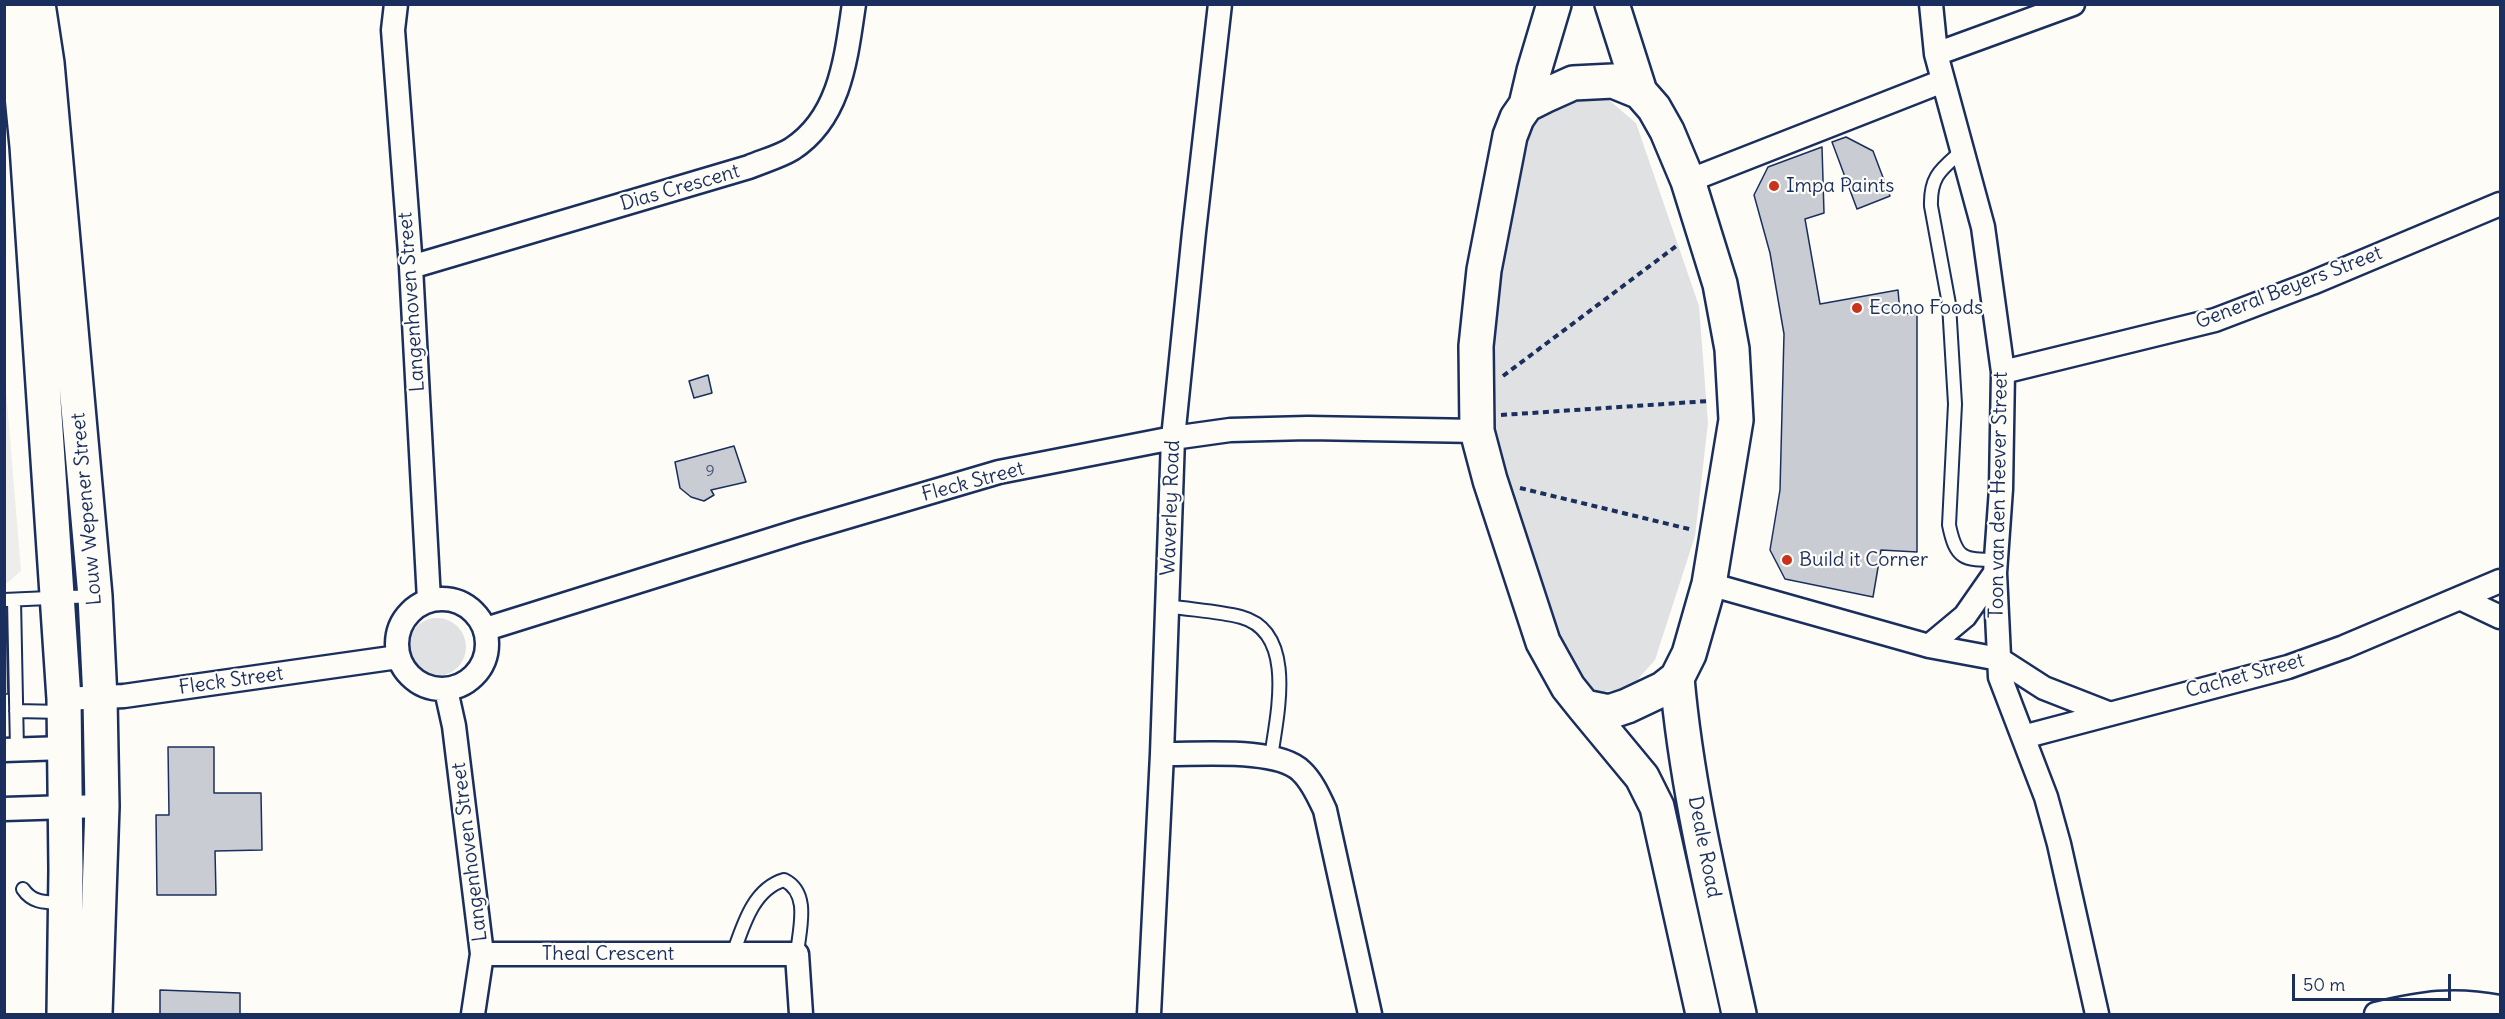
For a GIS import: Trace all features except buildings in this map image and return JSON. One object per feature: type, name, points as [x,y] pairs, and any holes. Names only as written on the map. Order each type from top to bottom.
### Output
[{"type":"street","name":"Louw Wepener Street","points":[[9,4],[16,36],[27,146],[64,705],[66,807],[64,1014]]},
{"type":"street","name":"Louw Wepener Street","points":[[38,4],[47,63],[95,596],[102,806],[95,1014]]},
{"type":"street","name":"Langenhoven Street","points":[[396,4],[393,30],[411,267],[429,600]]},
{"type":"street","name":"Dias Crescent","points":[[411,267],[749,167],[791,149],[824,118],[838,89],[854,4]]},
{"type":"street","name":"Waverley Road","points":[[1149,1014],[1162,754],[1173,438],[1220,4]]},
{"type":"street","name":"Deale Road","points":[[1554,4],[1526,105],[1517,118],[1510,136],[1484,270],[1476,346],[1477,415],[1490,480],[1543,642],[1568,687],[1642,777],[1657,807],[1703,1014]]},
{"type":"street","points":[[1584,707],[1609,712],[1663,689],[1677,678],[1689,654],[1709,584],[1736,420],[1732,349],[1720,284],[1688,181],[1667,130],[1654,108],[1640,92],[1612,4]]},
{"type":"street","name":"Toon van den Heever Street","points":[[1931,4],[1936,54],[1983,227],[2003,372],[2001,489],[1995,567],[2000,677],[2046,797],[2059,844],[2097,1014]]},
{"type":"street","points":[[1936,54],[2073,4]]},
{"type":"street","points":[[1526,105],[1574,82],[1613,81],[1640,92]]},
{"type":"street","points":[[1688,181],[1943,81]]},
{"type":"street","name":"General Beyers Street","points":[[2003,372],[2216,320],[2312,283],[2500,204]]},
{"type":"street","name":"Fleck Street","points":[[486,629],[799,531],[999,472],[1173,438],[1230,430],[1297,428],[1477,415]]},
{"type":"street","points":[[1929,646],[1965,616],[1995,567]]},
{"type":"street","name":"Cachet Street","points":[[2024,736],[2288,667],[2462,599],[2500,581]]},
{"type":"street","points":[[1709,584],[1929,646],[1999,660],[2044,688],[2108,713]]},
{"type":"street","points":[[445,599],[461,602],[474,611],[486,629],[488,645],[485,661],[477,674],[456,688],[430,689],[415,682],[404,670],[398,657],[397,641],[400,626],[409,612],[429,600],[445,599]]},
{"type":"street","points":[[2462,599],[2500,617]]},
{"type":"street","name":"Fleck Street","points":[[64,705],[398,657]]},
{"type":"street","name":"Deale Road","points":[[1677,678],[1681,723],[1700,834],[1739,1014]]},
{"type":"street","name":"Langenhoven Street","points":[[446,690],[454,726],[482,954],[473,1014]]},
{"type":"street","points":[[11,750],[65,748]]},
{"type":"street","points":[[1162,754],[1260,755],[1283,760],[1301,771],[1318,794],[1325,810],[1370,1014]]},
{"type":"street","points":[[4,809],[102,806]]},
{"type":"street","name":"Theal Crescent","points":[[482,954],[797,954]]},
{"type":"street","points":[[797,954],[801,1014]]},
{"type":"street","points":[[2376,1014],[2438,1002],[2464,1001],[2500,1007]]},
{"type":"lane","points":[[1963,150],[1934,178],[1930,189],[1949,304],[1954,393],[1949,525],[1952,540],[1959,552],[1967,559],[1995,567]]},
{"type":"lane","points":[[11,750],[16,711],[10,600],[95,596]]},
{"type":"lane","points":[[1168,606],[1242,617],[1261,626],[1272,639],[1277,656],[1279,684],[1271,758]]},
{"type":"lane","points":[[16,711],[64,705]]},
{"type":"lane","points":[[733,954],[746,917],[758,899],[776,882],[784,880],[792,884],[798,892],[802,906],[797,954]]},
{"type":"lane","points":[[23,889],[28,897],[38,902],[65,903]]},
{"type":"path","points":[[1477,415],[1702,226]]},
{"type":"path","points":[[1477,415],[1734,392]]},
{"type":"path","points":[[1490,480],[1717,536]]},
{"type":"shaded area","points":[[1609,100],[1636,123],[1699,306],[1708,423],[1695,536],[1655,660],[1631,687],[1590,694],[1555,666],[1479,384],[1512,151],[1533,116],[1573,101]]},
{"type":"shaded area","points":[[4,365],[21,571],[5,585],[4,585]]},
{"type":"shaded area","points":[[437,618],[448,620],[461,631],[466,647],[464,658],[453,671],[437,676],[426,674],[413,663],[408,647],[410,636],[421,623]]},
{"type":"place","name":"Impa Paints","points":[[1774,186]]},
{"type":"place","name":"Econo Foods","points":[[1857,308]]},
{"type":"place","name":"Build it Corner","points":[[1787,560]]}]
